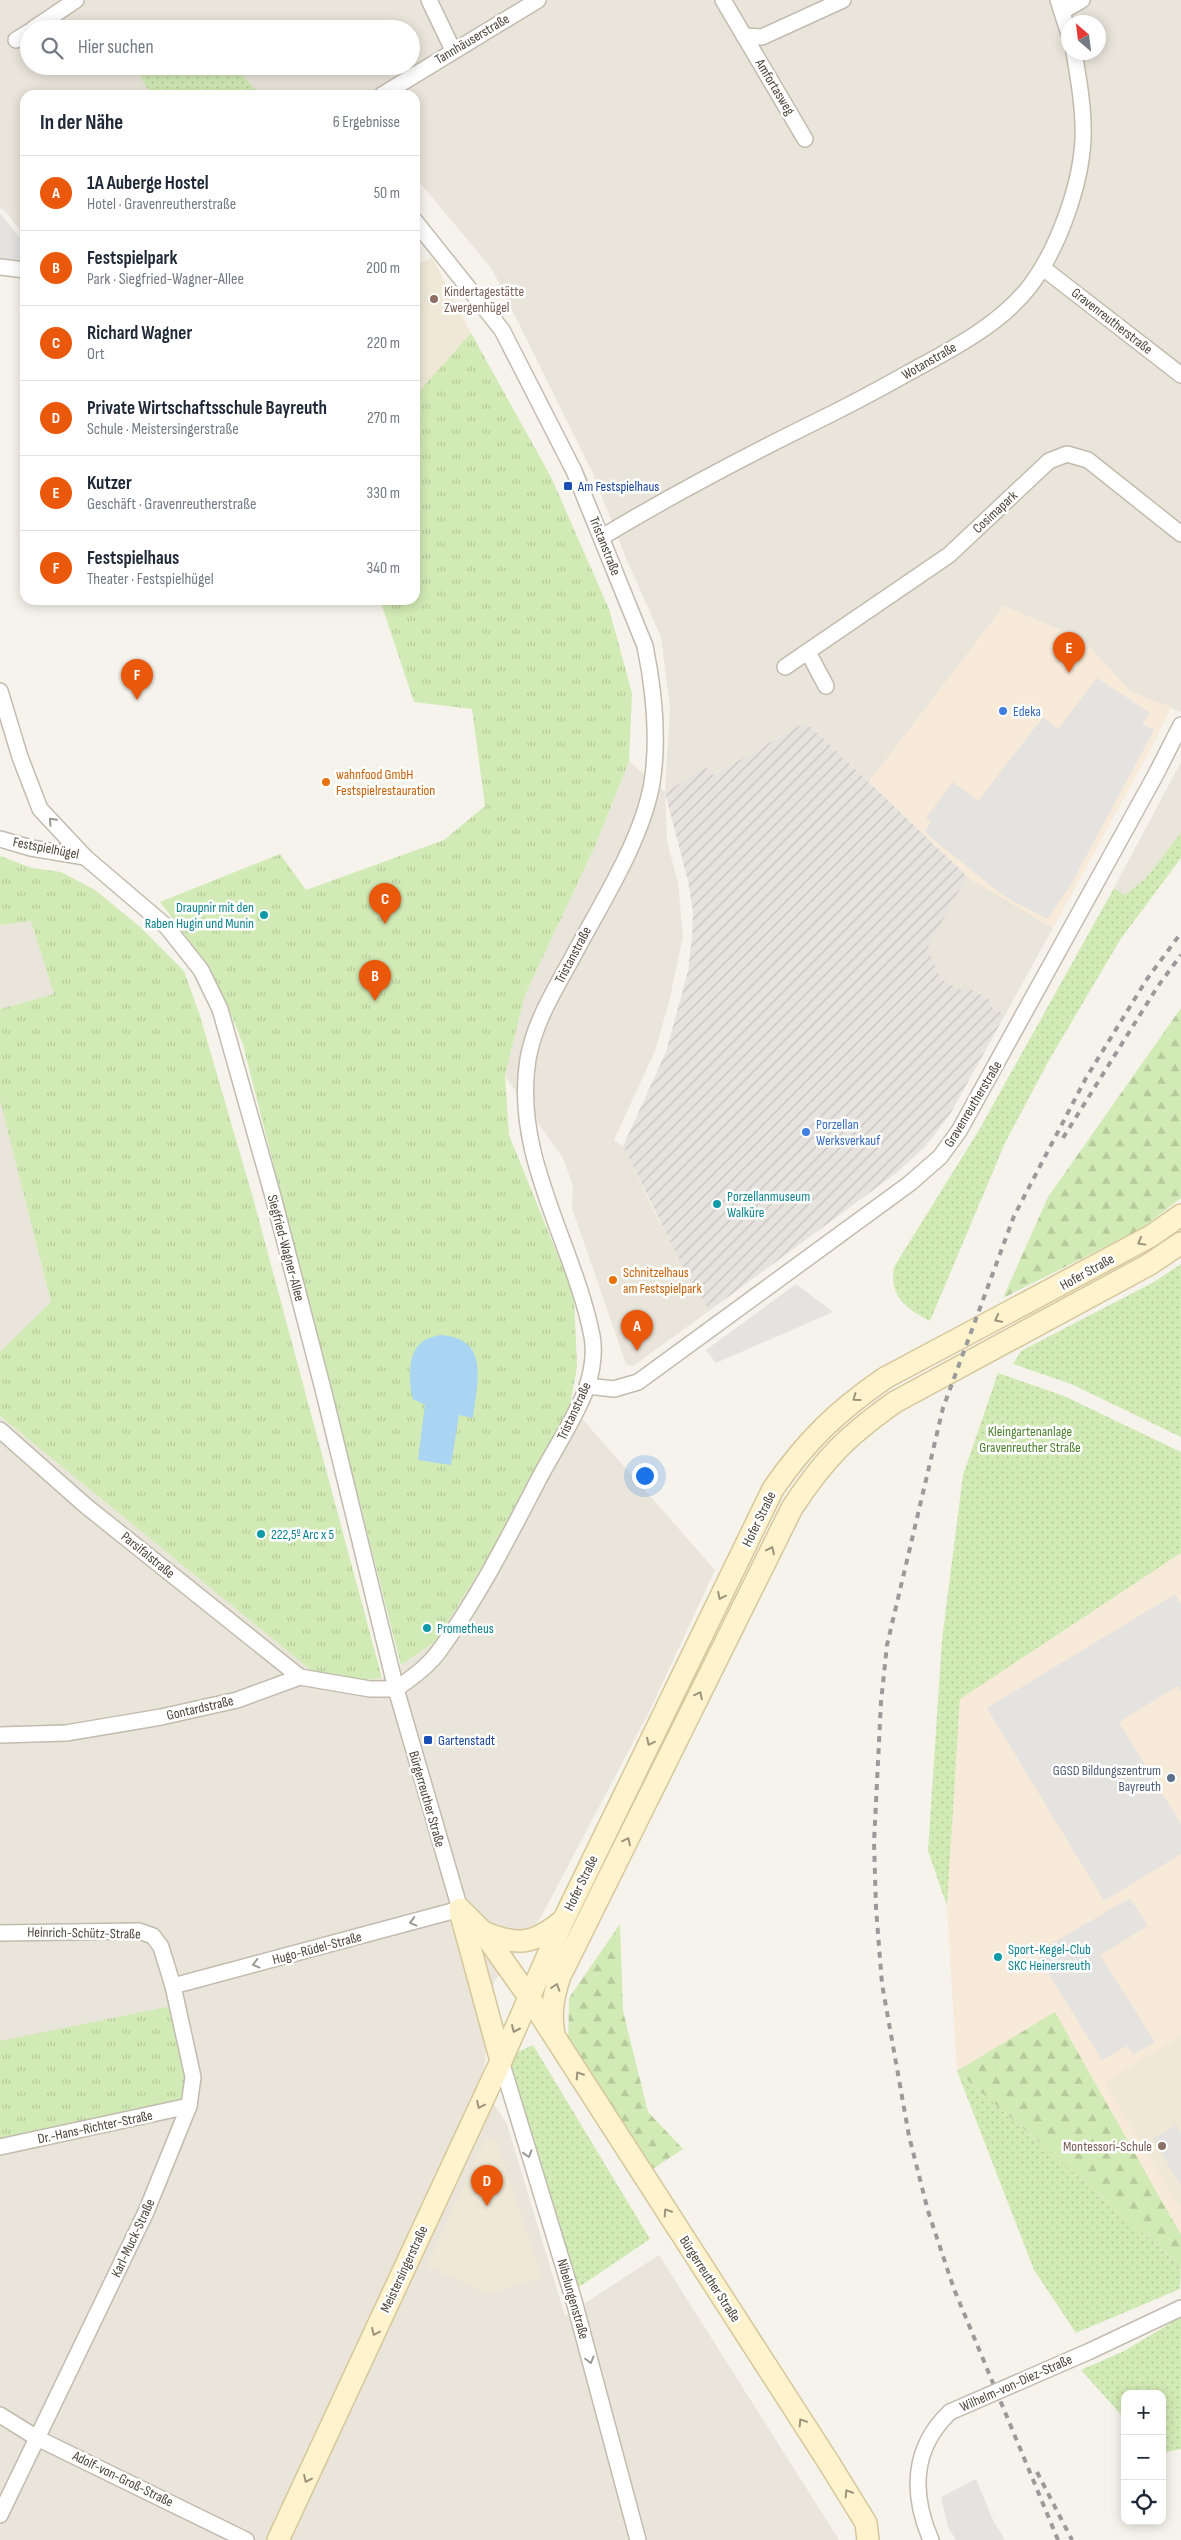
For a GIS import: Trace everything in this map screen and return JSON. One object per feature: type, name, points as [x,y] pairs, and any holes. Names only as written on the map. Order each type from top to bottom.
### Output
[{"type":"main road","name":"Hofer Straße","points":[[529,1997],[563,1921],[773,1489],[798,1454],[846,1406],[885,1378],[1151,1236],[1181,1214]]},
{"type":"main road","name":"Hofer Straße","points":[[554,2035],[551,2016],[553,1996],[560,1976],[792,1508],[812,1478],[835,1450],[860,1427],[895,1402],[1150,1264],[1181,1243]]},
{"type":"main road","points":[[460,1909],[501,2061]]},
{"type":"main road","name":"Bürgerreuther Straße","points":[[460,1909],[482,1932],[510,1969],[554,2035],[867,2532]]},
{"type":"main road","points":[[482,1932],[517,1943],[530,1941],[547,1934],[563,1921]]},
{"type":"main road","points":[[476,1971],[496,1964],[510,1969]]},
{"type":"main road","name":"Meistersingerstraße","points":[[278,2540],[529,1997]]},
{"type":"street","points":[[46,20],[76,0]]},
{"type":"street","points":[[429,0],[453,50]]},
{"type":"street","name":"Tannhäuserstraße","points":[[420,71],[538,0]]},
{"type":"street","name":"Amfortasweg","points":[[723,0],[805,139]]},
{"type":"street","name":"Amfortasweg","points":[[744,36],[762,37],[843,0]]},
{"type":"street","points":[[1061,5],[1082,0]]},
{"type":"street","name":"Wotanstraße","points":[[602,537],[679,491],[834,414],[946,352],[985,327],[1028,288],[1042,268],[1075,188],[1083,139],[1081,91],[1075,60]]},
{"type":"street","name":"Tannhäuserstraße","points":[[390,90],[414,75]]},
{"type":"street","name":"Tristanstraße","points":[[396,1689],[419,1673],[441,1649],[499,1553],[580,1404],[587,1386],[593,1358],[593,1338],[580,1289],[533,1150],[527,1118],[525,1086],[532,1045],[542,1014],[633,840],[652,784],[654,724],[650,671],[645,646],[574,471],[502,330],[420,227]]},
{"type":"street","points":[[0,268],[20,270]]},
{"type":"street","name":"Gravenreutherstraße","points":[[1042,268],[1181,375]]},
{"type":"street","name":"Cosimapark","points":[[785,667],[948,555],[1049,461],[1067,454],[1088,460],[1181,534]]},
{"type":"street","points":[[808,652],[826,686]]},
{"type":"street","name":"Festspielhügel","points":[[0,691],[20,757],[40,809],[85,857]]},
{"type":"street","name":"Gravenreutherstraße","points":[[587,1386],[620,1389],[638,1382],[909,1184],[940,1157],[959,1131],[1155,776],[1181,725]]},
{"type":"street","name":"Festspielhügel","points":[[0,839],[31,848],[85,857]]},
{"type":"street","name":"Siegfried-Wagner-Allee","points":[[85,857],[167,927],[201,970],[220,1009],[274,1200],[324,1393],[396,1689]]},
{"type":"street","name":"Parsifalstraße","points":[[0,1430],[86,1506],[300,1677]]},
{"type":"street","name":"Gontardstraße","points":[[0,1735],[66,1733],[161,1717],[237,1700],[300,1677],[370,1689],[396,1689]]},
{"type":"street","name":"Bürgerreuther Straße","points":[[396,1689],[460,1909]]},
{"type":"street","name":"Hugo-Rüdel-Straße","points":[[173,1986],[460,1909]]},
{"type":"street","name":"Heinrich-Schütz-Straße","points":[[0,1933],[140,1931],[153,1936],[161,1948]]},
{"type":"street","name":"Karl-Muck-Straße","points":[[0,2515],[146,2212],[189,2106],[193,2076],[173,1986],[161,1948]]},
{"type":"street","name":"Nibelungenstraße","points":[[501,2061],[574,2301],[638,2540]]},
{"type":"street","name":"Dr.-Hans-Richter-Straße","points":[[0,2147],[189,2106]]},
{"type":"street","name":"Wilhelm-von-Diez-Straße","points":[[931,2540],[917,2496],[918,2476],[930,2436],[950,2412],[1090,2351],[1181,2308]]},
{"type":"street","name":"Adolf-von-Groß-Straße","points":[[0,2415],[37,2438],[246,2540]]},
{"type":"shaded area","points":[[0,0],[1181,0],[1181,712],[1131,692],[1085,642],[1075,636],[1004,606],[869,782],[806,722],[712,775],[707,768],[665,793],[667,841],[678,883],[683,936],[669,1002],[655,1051],[614,1140],[623,1146],[654,1211],[709,1311],[633,1366],[626,1364],[572,1208],[573,1187],[564,1160],[505,1076],[525,995],[596,844],[629,761],[665,792],[670,708],[661,637],[626,558],[593,474],[492,269],[420,183],[420,90],[256,90],[242,75],[420,75],[420,20],[20,20],[20,75],[139,75],[148,90],[20,90],[20,230],[3,209],[0,208]]},
{"type":"shaded area","points":[[0,213],[20,239],[20,262],[0,259]]},
{"type":"shaded area","name":"Kindertagestätte Zwergenhügel","points":[[432,257],[471,333],[420,390],[420,263]]},
{"type":"shaded area","points":[[1004,606],[1085,642],[1131,692],[1171,707],[1155,741],[1053,928],[973,881],[869,782]]},
{"type":"shaded area","points":[[1097,678],[1150,713],[1142,724],[1154,730],[1070,886],[1047,919],[1004,896],[935,841],[925,831],[931,822],[926,818],[953,782],[978,801],[1043,717],[1058,729]]},
{"type":"shaded area","points":[[806,722],[967,876],[927,949],[941,979],[962,990],[965,986],[990,1000],[993,1008],[1005,1015],[949,1116],[924,1148],[895,1174],[709,1311],[682,1265],[623,1146],[666,1052],[688,971],[693,912],[688,881],[665,793],[706,767],[713,775]]},
{"type":"shaded area","points":[[1181,762],[1181,833],[1146,878],[1125,896],[1114,888]]},
{"type":"shaded area","points":[[967,876],[1053,928],[1005,1015],[993,1008],[990,1000],[965,987],[962,990],[941,979],[926,949]]},
{"type":"shaded area","points":[[31,920],[54,994],[0,1009],[0,925]]},
{"type":"shaded area","points":[[0,1101],[51,1302],[0,1352]]},
{"type":"shaded area","points":[[796,1284],[833,1312],[716,1363],[706,1350]]},
{"type":"shaded area","points":[[570,1405],[715,1570],[649,1712],[541,1917],[494,1982],[482,2086],[507,2124],[565,2316],[659,2255],[839,2540],[0,2540],[0,1416],[317,1675],[345,1682],[382,1678],[436,1641],[517,1510]]},
{"type":"shaded area","points":[[1181,1553],[1181,2235],[1055,2013],[957,2071],[947,1906],[960,1699]]},
{"type":"shaded area","points":[[1175,1594],[1181,1605],[1181,1691],[1177,1686],[1119,1722],[1181,1824],[1181,1854],[1104,1901],[987,1708]]},
{"type":"shaded area","points":[[1130,1898],[1148,1926],[1100,1955],[1155,2042],[1133,2055],[1127,2046],[1102,2060],[1036,1953]]},
{"type":"shaded area","name":"Montessori-Schule","points":[[1181,2036],[1181,2210],[1105,2082]]},
{"type":"shaded area","points":[[1176,2125],[1181,2134],[1181,2186],[1153,2139]]},
{"type":"shaded area","points":[[496,2139],[542,2277],[489,2294],[427,2266],[485,2140]]},
{"type":"shaded area","points":[[976,2479],[994,2522],[1005,2540],[956,2540],[948,2527],[941,2497]]},
{"type":"green space","points":[[139,75],[242,75],[256,90],[148,90]]},
{"type":"green space","points":[[471,333],[551,477],[609,609],[632,693],[629,761],[596,844],[525,995],[505,1076],[509,1135],[574,1295],[577,1367],[570,1405],[517,1510],[436,1641],[401,1665],[243,1045],[218,986],[186,936],[160,902],[280,854],[306,890],[444,840],[485,806],[472,709],[414,702],[382,605],[420,605],[420,390]]},
{"type":"green space","points":[[1181,833],[1181,858],[1120,940],[1048,1062],[1005,1143],[930,1321],[906,1306],[901,1300],[894,1286],[894,1267],[979,1130],[1114,888],[1125,895],[1146,878]]},
{"type":"green space","points":[[0,856],[32,868],[61,872],[95,890],[139,926],[184,971],[200,1016],[253,1198],[382,1678],[346,1682],[317,1675],[0,1416],[0,1352],[51,1302],[0,1101],[0,1009],[54,994],[31,921],[0,925]]},
{"type":"green space","points":[[1181,1008],[1181,1198],[1139,1230],[1003,1298],[1048,1197]]},
{"type":"green space","name":"Kleingartenanlage Gravenreuther Straße","points":[[1181,1264],[1181,1437],[1071,1384],[1013,1364],[1021,1351],[1154,1282]]},
{"type":"green space","points":[[998,1373],[1064,1396],[1181,1452],[1181,1553],[960,1699],[947,1906],[928,1851],[942,1640],[963,1475]]},
{"type":"green space","points":[[620,1924],[623,2011],[648,2112],[683,2149],[650,2171],[568,2045],[569,1998]]},
{"type":"green space","points":[[177,2005],[189,2106],[0,2146],[0,2041]]},
{"type":"green space","points":[[1055,2012],[1181,2235],[1181,2266],[957,2071]]},
{"type":"green space","points":[[533,2045],[650,2239],[579,2287],[526,2130],[505,2058]]},
{"type":"green space","points":[[957,2071],[1181,2266],[1180,2289],[1076,2333],[1034,2270]]},
{"type":"green space","points":[[1181,2317],[1181,2449],[1166,2452],[1166,2390],[1121,2390],[1121,2415],[1081,2370],[1124,2351]]},
{"type":"water","points":[[440,1335],[456,1338],[467,1344],[474,1353],[477,1365],[477,1391],[473,1418],[459,1415],[451,1465],[418,1460],[425,1405],[413,1399],[411,1386],[410,1371],[415,1350],[423,1341]]},
{"type":"railway","points":[[1058,2540],[954,2289],[928,2211],[909,2136],[882,1984],[876,1908],[874,1842],[881,1702],[887,1645],[943,1408],[1014,1216],[1086,1078],[1147,979],[1181,933]]},
{"type":"railway","points":[[1063,1138],[1158,986],[1181,955]]},
{"type":"railway","points":[[1037,2472],[1072,2540]]},
{"type":"place","name":"Kindertagestätte Zwergenhügel","points":[[434,299]]},
{"type":"place","name":"Am Festspielhaus","points":[[568,486]]},
{"type":"place","name":"Kutzer","points":[[1069,673]]},
{"type":"place","name":"Festspielhaus","points":[[137,700]]},
{"type":"place","name":"Edeka","points":[[1003,711]]},
{"type":"place","name":"wahnfood GmbH Festspielrestauration","points":[[326,782]]},
{"type":"place","name":"Draupnir mit den Raben Hugin und Munin","points":[[264,915]]},
{"type":"place","name":"Richard Wagner","points":[[385,924]]},
{"type":"place","name":"Festspielpark","points":[[375,1001]]},
{"type":"place","name":"Porzellan Werksverkauf","points":[[806,1132]]},
{"type":"place","name":"Porzellanmuseum Walküre","points":[[717,1204]]},
{"type":"place","name":"Schnitzelhaus am Festspielpark","points":[[613,1280]]},
{"type":"place","name":"1A Auberge Hostel","points":[[637,1351]]},
{"type":"place","name":"222,5º Arc x 5","points":[[261,1534]]},
{"type":"place","name":"Prometheus","points":[[427,1628]]},
{"type":"place","name":"Gartenstadt","points":[[428,1740]]},
{"type":"place","name":"GGSD Bildungszentrum Bayreuth","points":[[1171,1778]]},
{"type":"place","name":"Sport-Kegel-Club SKC Heinersreuth","points":[[998,1957]]},
{"type":"place","name":"Montessori-Schule","points":[[1162,2146]]},
{"type":"place","name":"Private Wirtschaftsschule Bayreuth","points":[[487,2206]]}]
